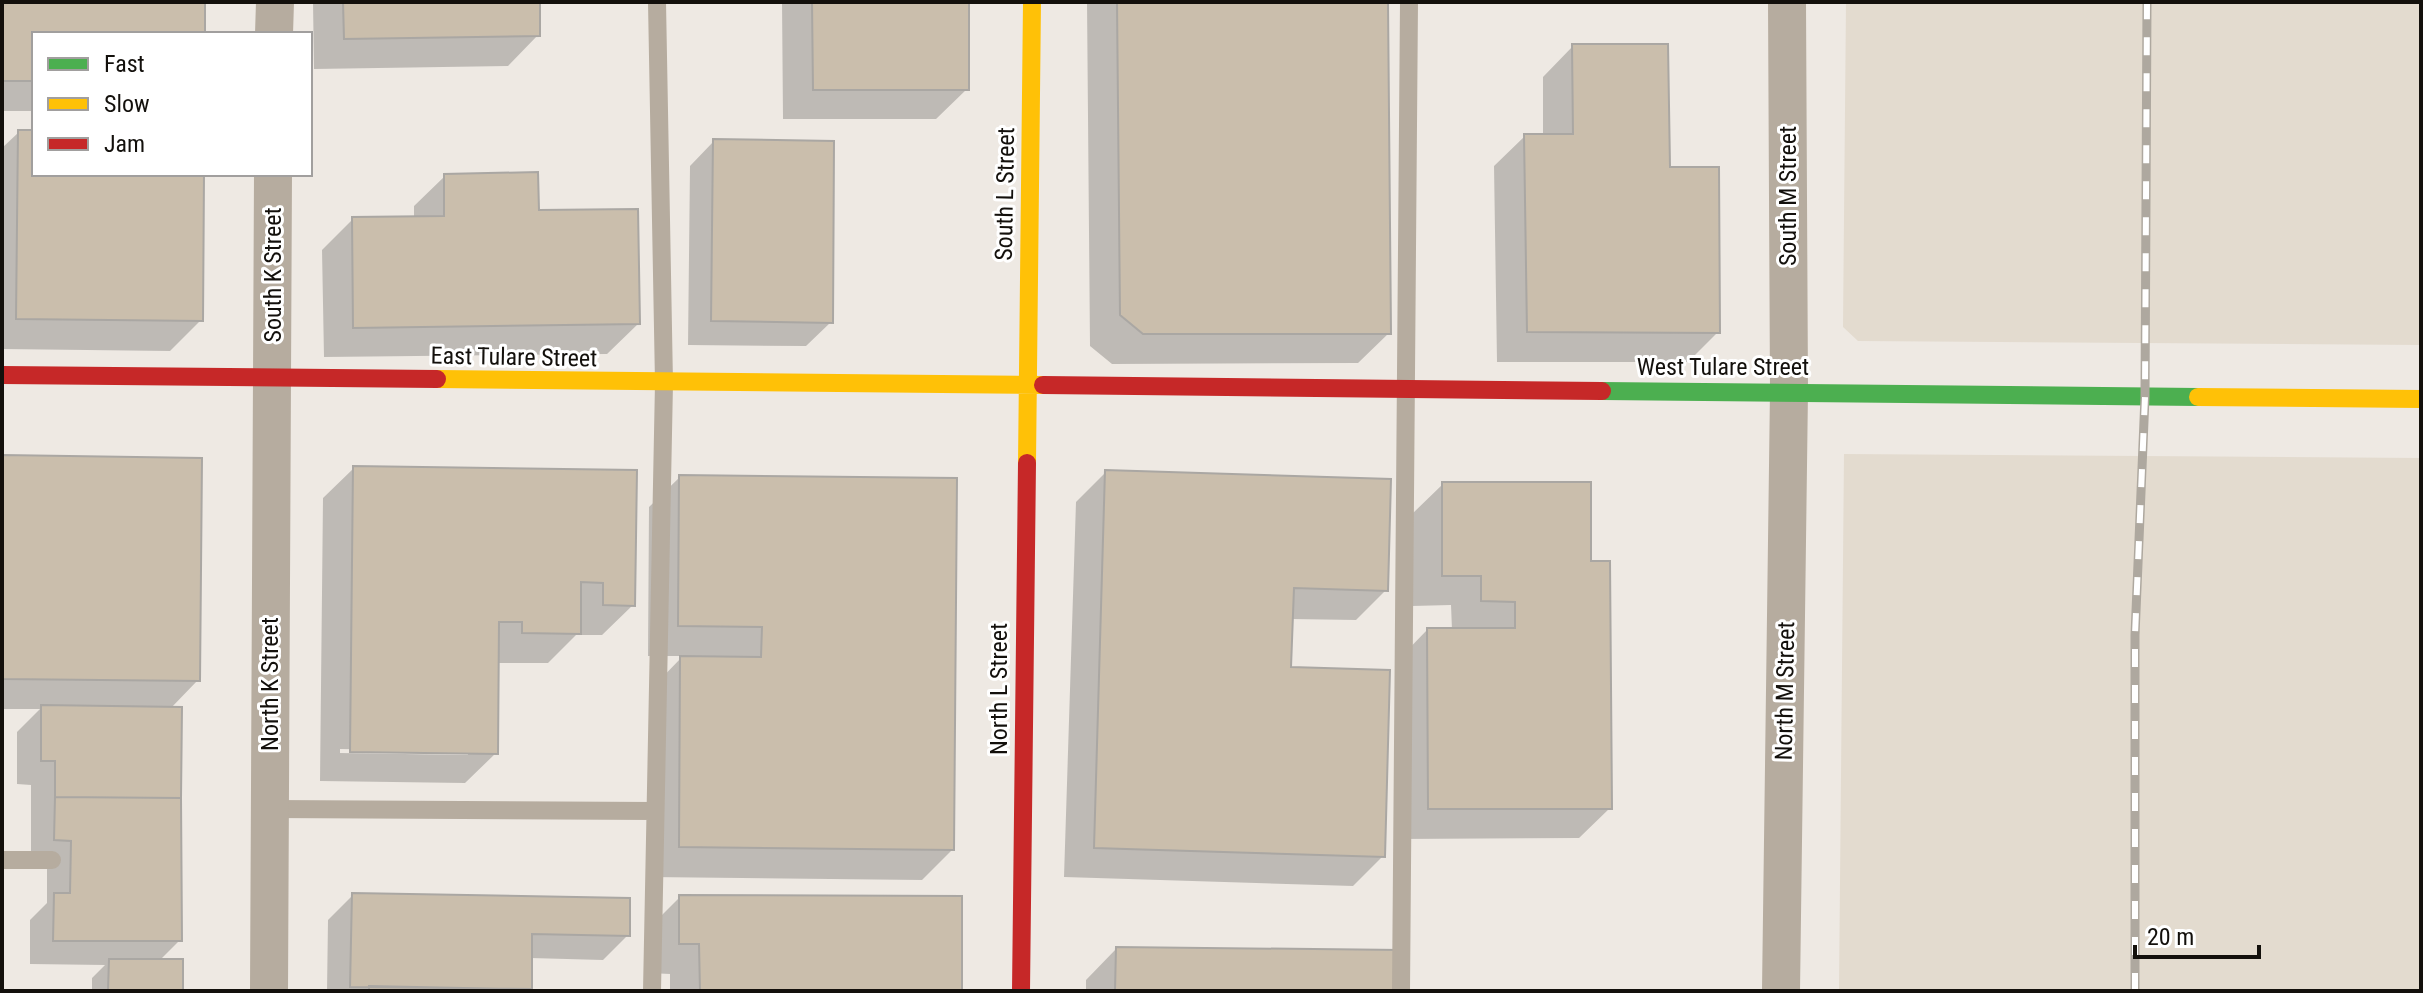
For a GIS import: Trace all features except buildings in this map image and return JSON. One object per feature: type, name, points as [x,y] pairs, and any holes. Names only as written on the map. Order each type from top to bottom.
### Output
[{"type":"street","points":[[274,32],[275,2]]},
{"type":"street","name":"South L Street","points":[[1025,387],[1032,2]]},
{"type":"street","name":"South M Street","points":[[1787,2],[1789,391]]},
{"type":"street","name":"South K Street","points":[[272,377],[273,176]]},
{"type":"street","name":"East Tulare Street","points":[[2,375],[1025,387]]},
{"type":"street","name":"North K Street","points":[[269,991],[272,377]]},
{"type":"street","name":"West Tulare Street","points":[[1025,387],[1789,391],[2113,398],[2421,399]]},
{"type":"street","name":"North L Street","points":[[1021,991],[1025,387]]},
{"type":"street","name":"North M Street","points":[[1781,991],[1789,391]]},
{"type":"lane","points":[[652,991],[664,383],[657,2]]},
{"type":"lane","points":[[1401,991],[1409,2]]},
{"type":"lane","points":[[270,809],[655,811]]},
{"type":"lane","points":[[2,860],[52,860]]},
{"type":"shaded area","points":[[1846,2],[2421,2],[2421,345],[1858,341],[1843,327]]},
{"type":"shaded area","points":[[1844,454],[2421,458],[2421,991],[1839,991]]},
{"type":"railway","points":[[2135,991],[2135,635],[2145,397],[2147,2]]},
{"type":"traffic: fast","points":[[1602,391],[2198,397]]},
{"type":"traffic: slow","points":[[1027,463],[1032,2]]},
{"type":"traffic: slow","points":[[437,379],[1043,385]]},
{"type":"traffic: slow","points":[[2198,397],[2421,399]]},
{"type":"traffic: jam","points":[[2,375],[437,379]]},
{"type":"traffic: jam","points":[[1043,385],[1602,391]]},
{"type":"traffic: jam","points":[[1021,991],[1027,463]]}]
